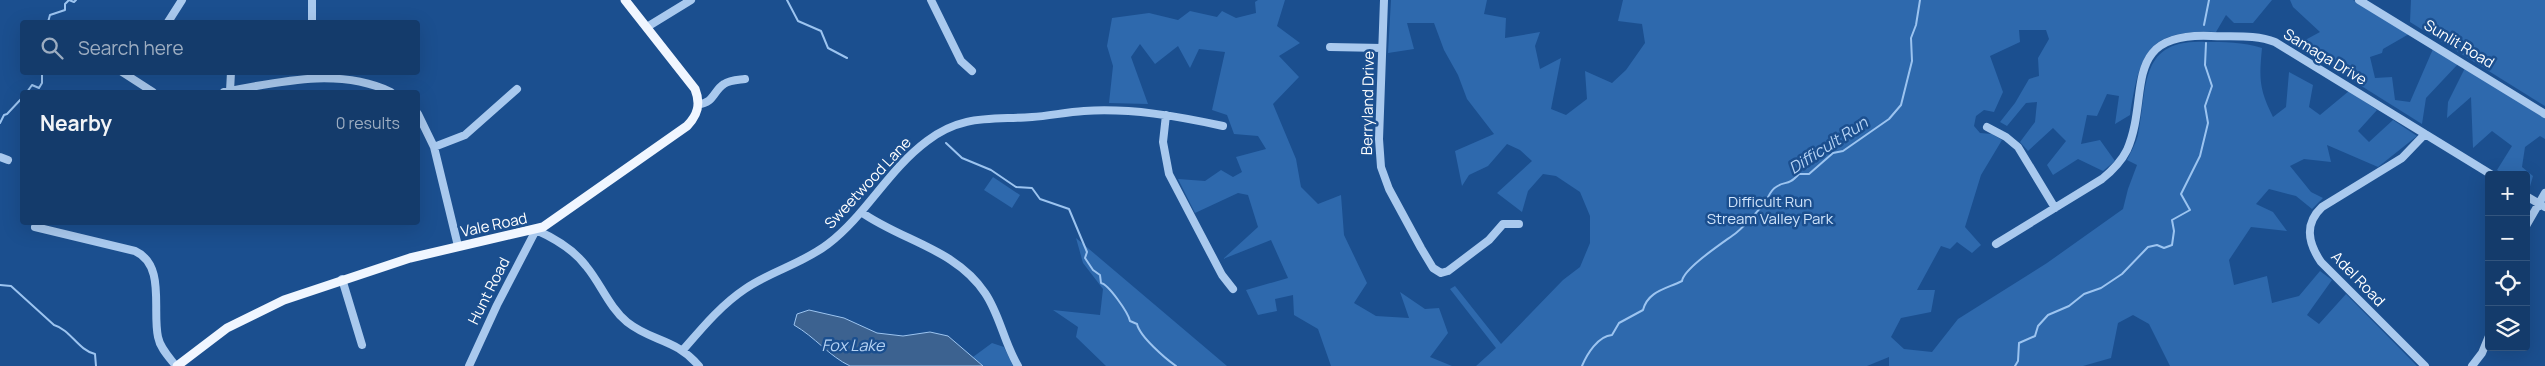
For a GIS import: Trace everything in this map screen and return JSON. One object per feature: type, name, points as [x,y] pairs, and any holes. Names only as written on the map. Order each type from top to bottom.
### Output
[{"type":"main road","points":[[625,0],[695,89],[699,104]]},
{"type":"main road","name":"Vale Road","points":[[177,366],[206,342],[241,320],[278,302],[342,279],[410,258],[536,230],[551,222],[687,126],[696,115],[699,104]]},
{"type":"street","points":[[169,20],[182,0]]},
{"type":"street","points":[[312,0],[312,20]]},
{"type":"street","points":[[647,27],[691,0]]},
{"type":"street","points":[[930,0],[961,61],[972,71]]},
{"type":"street","name":"Berryland Drive","points":[[1384,0],[1379,139],[1381,167],[1397,205],[1433,268],[1441,272],[1448,271],[1489,240],[1503,224],[1519,224]]},
{"type":"street","name":"Sunlit Road","points":[[2359,0],[2545,114]]},
{"type":"street","name":"Samaga Drive","points":[[1996,244],[2102,179],[2120,161],[2130,142],[2144,67],[2160,46],[2183,36],[2260,38],[2275,42],[2485,171]]},
{"type":"street","points":[[1330,47],[1382,48]]},
{"type":"street","points":[[129,75],[150,90]]},
{"type":"street","points":[[227,90],[230,75]]},
{"type":"street","points":[[238,90],[317,76],[363,83],[385,90]]},
{"type":"street","points":[[699,104],[706,103],[711,99],[724,84],[745,79]]},
{"type":"street","points":[[434,147],[465,135],[517,90]]},
{"type":"street","name":"Sweetwood Lane","points":[[683,350],[716,313],[734,297],[756,282],[818,251],[839,235],[861,212],[903,160],[928,140],[959,124],[983,118],[1031,118],[1085,111],[1114,110],[1166,115],[1223,126]]},
{"type":"street","points":[[1166,115],[1163,142],[1169,174],[1222,275],[1233,289]]},
{"type":"street","points":[[420,118],[434,147],[458,246]]},
{"type":"street","points":[[1987,127],[2006,137],[2018,147],[2055,208]]},
{"type":"street","name":"Adel Road","points":[[2425,134],[2402,158],[2322,207],[2314,216],[2309,232],[2311,244],[2325,266],[2425,366]]},
{"type":"street","points":[[0,157],[8,160]]},
{"type":"street","points":[[2530,221],[2542,205],[2545,193]]},
{"type":"street","points":[[2530,198],[2542,205]]},
{"type":"street","points":[[861,212],[896,234],[936,250],[967,272],[991,302],[1018,366]]},
{"type":"street","points":[[35,227],[135,251],[145,257],[154,276],[158,337],[164,351],[177,366]]},
{"type":"street","points":[[536,230],[563,245],[583,262],[612,305],[626,321],[642,331],[683,350],[699,366]]},
{"type":"street","name":"Hunt Road","points":[[469,366],[497,305],[536,230]]},
{"type":"street","points":[[342,279],[362,345]]},
{"type":"street","points":[[2472,366],[2485,346]]},
{"type":"green space","points":[[1258,0],[1285,0],[1277,26],[1300,43],[1279,56],[1299,77],[1273,104],[1296,159],[1301,187],[1318,204],[1341,195],[1344,235],[1367,283],[1354,303],[1376,316],[1409,318],[1400,292],[1425,309],[1439,308],[1448,333],[1430,357],[1452,366],[1331,366],[1318,329],[1294,315],[1293,295],[1275,299],[1277,311],[1258,315],[1246,290],[1288,278],[1271,240],[1223,259],[1258,227],[1248,195],[1238,193],[1195,213],[1178,179],[1205,181],[1221,170],[1233,177],[1242,172],[1236,157],[1266,149],[1258,136],[1234,134],[1227,115],[1212,110],[1225,52],[1199,49],[1190,68],[1178,46],[1155,64],[1140,44],[1131,57],[1148,104],[1109,103],[1113,66],[1107,46],[1112,18],[1149,13],[1178,20],[1190,11],[1217,17],[1222,11],[1236,18],[1256,13],[1255,2]]},
{"type":"green space","name":"Difficult Run Stream Valley Park","points":[[1391,0],[1487,0],[1484,14],[1506,18],[1505,38],[1540,32],[1535,46],[1540,69],[1561,58],[1551,109],[1566,115],[1587,99],[1585,71],[1612,83],[1626,70],[1645,43],[1642,24],[1618,21],[1623,0],[2272,0],[2253,23],[2234,23],[2226,15],[2216,32],[2193,32],[2174,35],[2161,41],[2150,50],[2143,61],[2138,76],[2130,115],[2115,124],[2119,96],[2107,94],[2097,116],[2087,115],[2081,144],[2100,140],[2115,161],[2103,171],[2078,159],[2053,175],[2047,165],[2066,141],[2053,128],[2028,151],[2020,142],[2035,122],[2037,102],[2026,103],[2007,126],[2000,122],[2015,103],[2029,79],[2039,76],[2038,58],[2049,39],[2046,30],[2019,30],[2020,42],[1990,56],[2003,92],[1994,112],[1984,110],[1976,116],[1974,126],[1980,133],[1992,134],[2002,140],[1981,175],[1965,227],[1981,245],[1972,253],[1957,242],[1950,249],[1941,246],[1917,290],[1935,290],[1931,312],[1901,318],[1891,337],[1904,349],[1932,352],[1958,319],[2047,263],[2123,209],[2137,165],[2127,160],[2137,138],[2146,84],[2150,69],[2157,57],[2168,49],[2183,43],[2226,42],[2262,48],[2261,84],[2273,117],[2286,107],[2289,72],[2313,85],[2309,107],[2320,115],[2349,91],[2377,110],[2358,131],[2369,142],[2393,120],[2417,136],[2378,167],[2327,145],[2331,162],[2304,159],[2290,166],[2311,192],[2323,198],[2312,209],[2296,196],[2269,189],[2256,204],[2273,212],[2287,231],[2251,227],[2229,260],[2234,285],[2267,276],[2272,303],[2299,296],[2320,271],[2332,280],[2307,315],[2319,324],[2346,294],[2417,366],[2170,366],[2149,324],[2133,315],[2118,323],[2111,358],[2083,366],[1889,366],[1889,357],[1867,366],[1476,366],[1496,348],[1450,289],[1455,286],[1501,344],[1563,280],[1580,267],[1590,243],[1590,216],[1580,192],[1556,176],[1543,174],[1528,191],[1522,212],[1497,193],[1532,161],[1520,150],[1507,144],[1488,166],[1469,175],[1462,186],[1455,151],[1494,134],[1467,99],[1458,75],[1444,50],[1434,23],[1407,23],[1414,49],[1388,53]]},
{"type":"green space","points":[[2290,0],[2353,0],[2409,34],[2383,49],[2382,53],[2370,57],[2375,78],[2392,77],[2395,100],[2410,102],[2433,49],[2458,64],[2426,98],[2422,124],[2296,45],[2320,32],[2293,7]]},
{"type":"green space","points":[[2411,0],[2545,0],[2545,106],[2410,22]]},
{"type":"green space","points":[[2465,68],[2545,118],[2545,139],[2540,136],[2525,147],[2522,167],[2527,171],[2497,170],[2512,146],[2492,131],[2473,148],[2471,97],[2447,118],[2448,102]]},
{"type":"green space","points":[[2530,174],[2533,176],[2530,186]]},
{"type":"green space","points":[[993,177],[1020,195],[1012,208],[984,190]]},
{"type":"green space","points":[[1076,238],[1227,366],[1106,366],[1076,337],[1078,327],[1053,310],[1100,315],[1103,289],[1083,263]]},
{"type":"green space","points":[[992,343],[1004,347],[1013,366],[983,366],[973,357]]},
{"type":"water","name":"Fox Lake","points":[[809,310],[844,318],[877,333],[903,336],[930,332],[948,336],[983,366],[850,366],[835,357],[794,325],[797,314]]},
{"type":"waterway","points":[[49,20],[50,15],[65,10],[65,4],[69,0],[74,2],[76,0]]},
{"type":"waterway","points":[[787,0],[798,21],[821,31],[828,48],[847,58]]},
{"type":"waterway","name":"Difficult Run","points":[[1582,366],[1598,342],[1612,335],[1619,323],[1643,310],[1645,304],[1653,295],[1682,281],[1684,276],[1697,262],[1750,220],[1774,189],[1779,185],[1792,181],[1799,174],[1809,174],[1833,153],[1843,151],[1889,119],[1901,105],[1912,61],[1911,38],[1916,25],[1920,0]]},
{"type":"waterway","points":[[2204,25],[2209,0]]},
{"type":"waterway","points":[[2015,366],[2018,361],[2019,343],[2035,336],[2038,326],[2048,315],[2069,306],[2084,294],[2101,288],[2122,274],[2148,247],[2157,245],[2164,248],[2172,245],[2174,231],[2172,220],[2190,210],[2181,194],[2200,156],[2208,123],[2205,106],[2212,86],[2205,65],[2206,43]]},
{"type":"waterway","points":[[28,90],[32,85],[39,88],[42,83],[42,75]]},
{"type":"waterway","points":[[0,123],[4,115],[20,100]]},
{"type":"waterway","points":[[946,143],[962,158],[991,170],[1016,187],[1032,188],[1040,199],[1069,209],[1087,252],[1085,258],[1093,270],[1100,275],[1101,283],[1113,293],[1126,311],[1130,321],[1137,324],[1148,341],[1176,366]]},
{"type":"waterway","points":[[0,285],[11,286],[54,325],[65,331],[89,352],[95,354],[96,366]]}]
